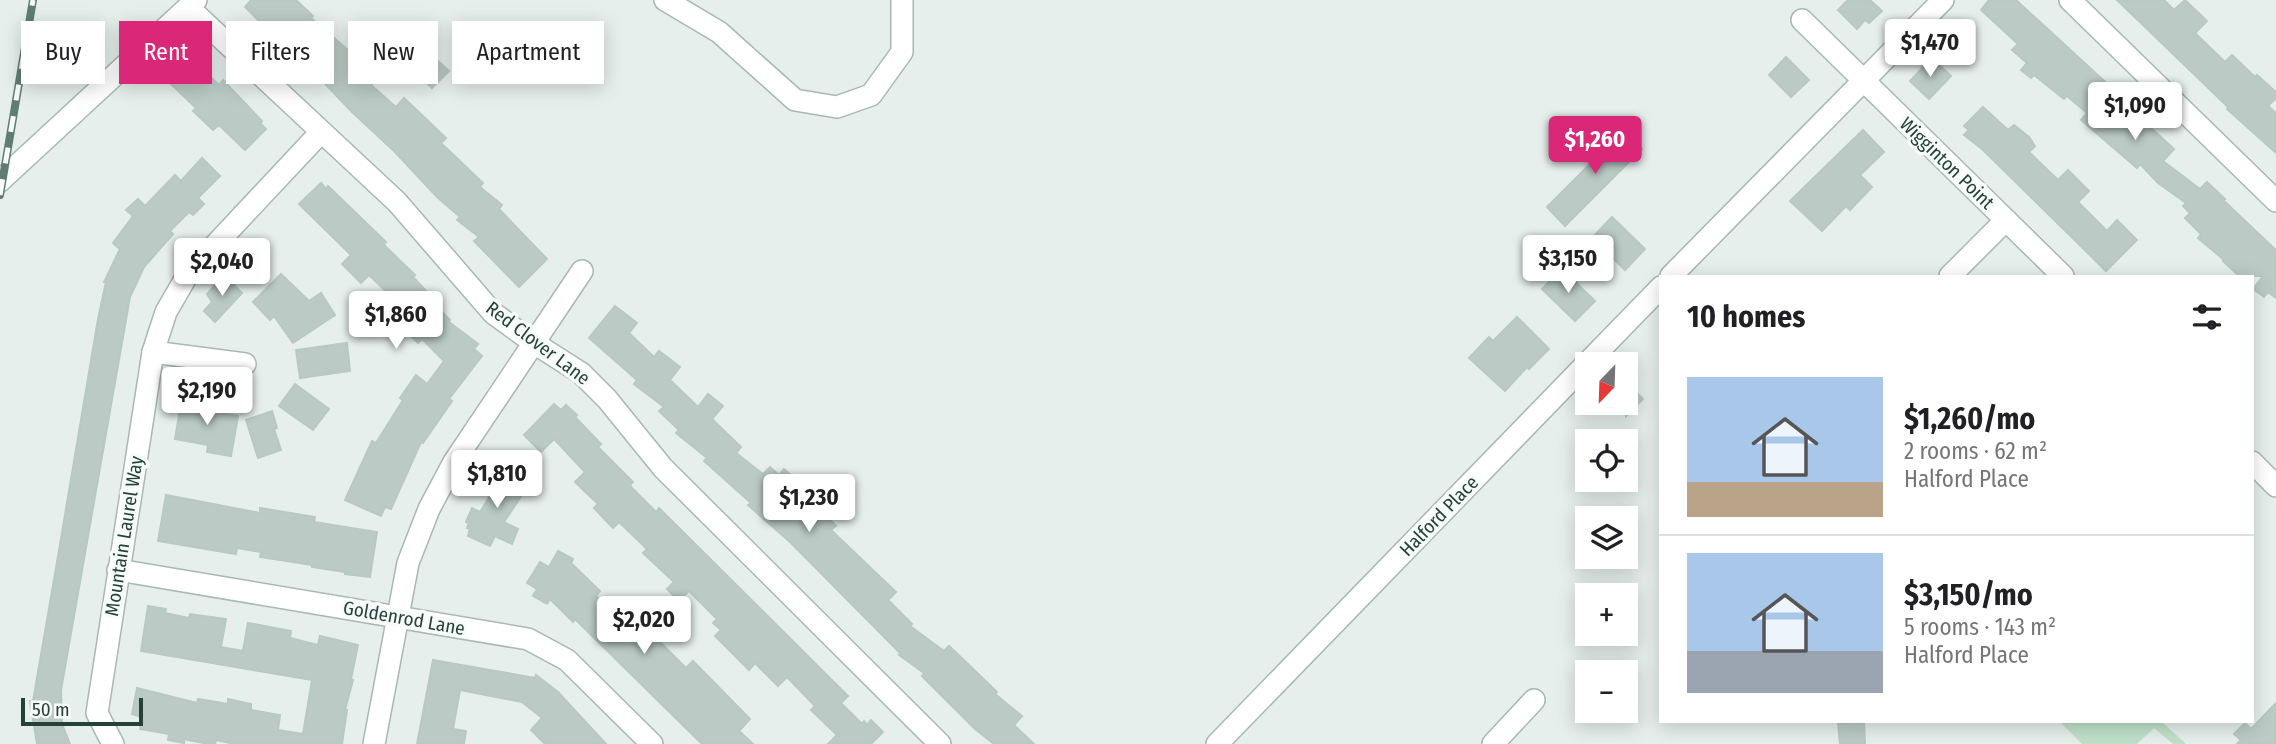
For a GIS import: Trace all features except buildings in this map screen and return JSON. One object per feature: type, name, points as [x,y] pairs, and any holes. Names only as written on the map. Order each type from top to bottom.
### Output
[{"type":"street","points":[[665,0],[719,32],[796,100],[837,107],[871,95],[902,52],[902,0]]},
{"type":"street","points":[[1672,275],[1942,0]]},
{"type":"street","points":[[2070,0],[2276,201]]},
{"type":"street","points":[[0,181],[193,4]]},
{"type":"street","name":"Red Clover Lane","points":[[193,4],[321,132],[397,202],[493,313],[581,373],[607,399],[663,468],[930,740]]},
{"type":"street","name":"Wigginton Point","points":[[1802,20],[2062,275]]},
{"type":"street","name":"Mountain Laurel Way","points":[[113,744],[97,713],[153,352],[166,312],[188,274],[321,132]]},
{"type":"street","points":[[1951,275],[2006,220]]},
{"type":"street","points":[[374,744],[408,563],[429,509],[454,462],[582,271]]},
{"type":"street","name":"Halford Place","points":[[1217,744],[1659,289]]},
{"type":"street","points":[[153,352],[245,364]]},
{"type":"street","points":[[2254,464],[2276,486]]},
{"type":"street","name":"Goldenrod Lane","points":[[118,570],[528,639],[567,660],[652,744]]},
{"type":"street","points":[[1493,744],[1534,700]]},
{"type":"green space","points":[[2061,723],[2163,723],[2186,744],[2173,744],[2154,728],[2137,744],[2082,744]]},
{"type":"railway","points":[[0,195],[33,0]]}]
